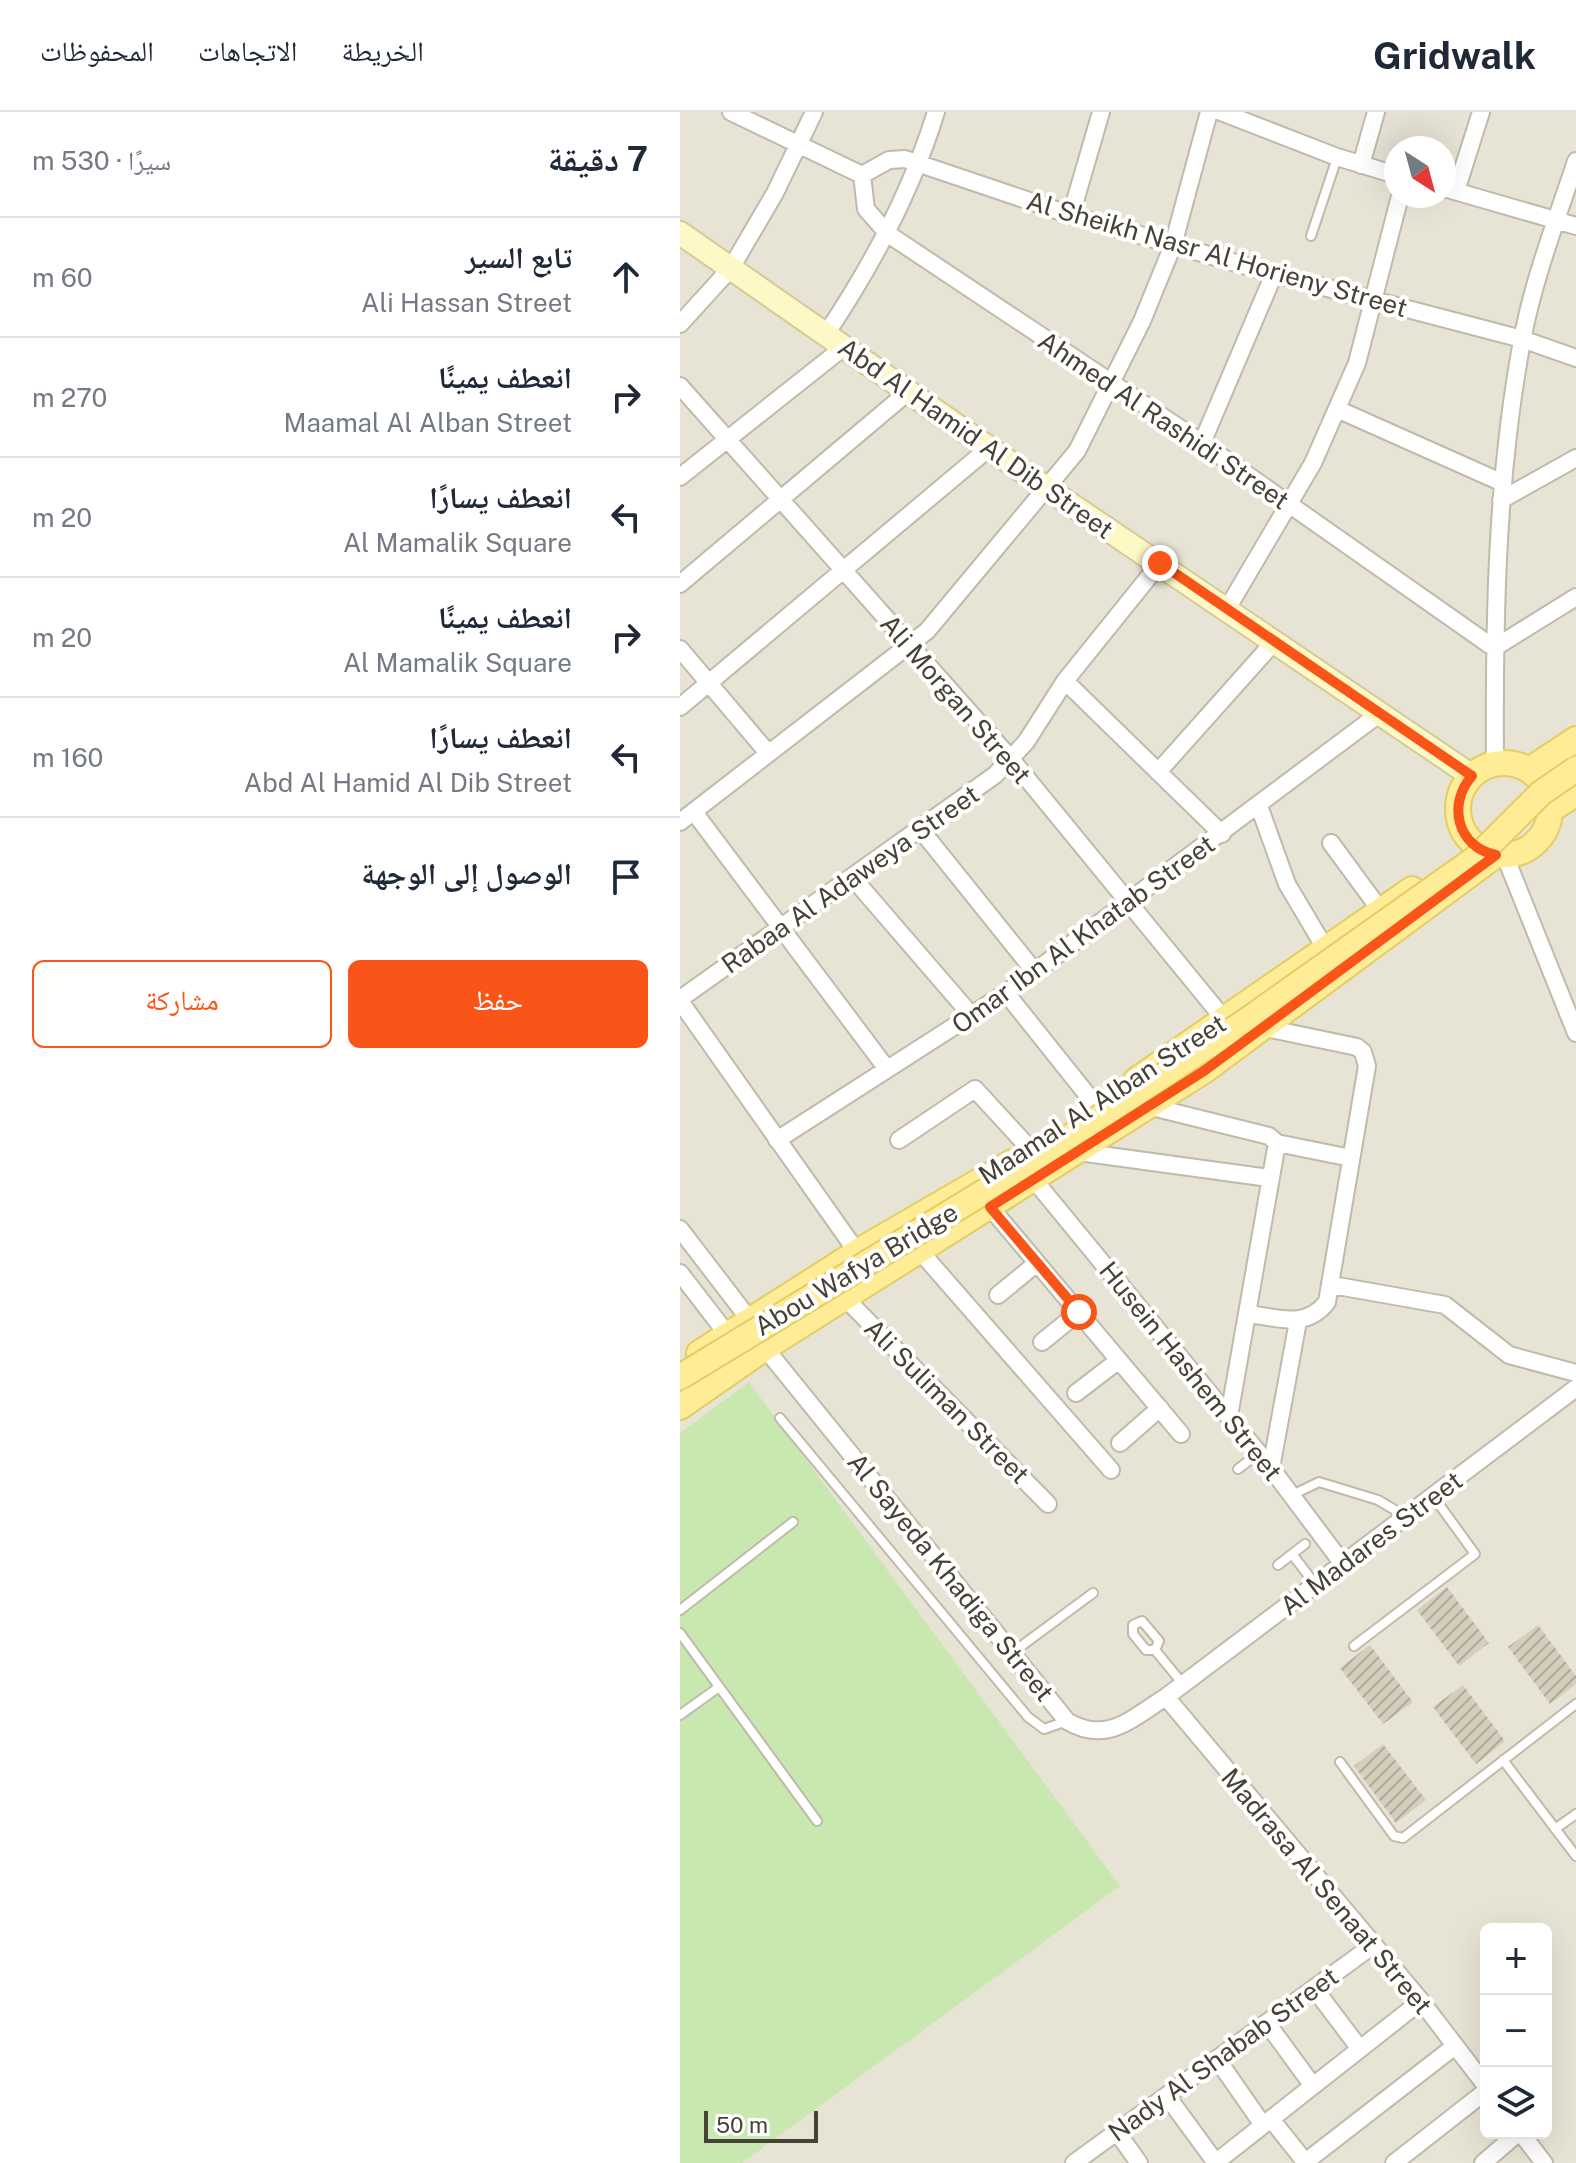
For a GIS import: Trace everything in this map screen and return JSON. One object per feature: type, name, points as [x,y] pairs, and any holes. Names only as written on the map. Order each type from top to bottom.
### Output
[{"type":"main road","points":[[1529,770],[1576,739]]},
{"type":"main road","points":[[1495,764],[1509,764],[1529,770],[1543,785],[1550,810],[1546,828],[1536,842],[1522,852],[1492,852],[1461,828],[1457,812],[1462,789],[1472,776],[1495,764]]},
{"type":"main road","name":"Abou Wafya Bridge","points":[[680,1377],[1015,1173],[1246,1021],[1476,858],[1541,793],[1576,769]]},
{"type":"main road","points":[[1550,810],[1576,794]]},
{"type":"main road","name":"Maamal Al Alban Street","points":[[680,1365],[857,1252],[1031,1150],[1381,911],[1492,852]]},
{"type":"main road","name":"Maamal Al Alban Street","points":[[680,1407],[691,1395],[919,1250],[1035,1181],[1266,1028],[1492,852]]},
{"type":"main road","points":[[808,1284],[836,1304]]},
{"type":"street","points":[[731,112],[862,175]]},
{"type":"street","points":[[680,324],[731,268],[800,145],[814,112]]},
{"type":"street","points":[[680,477],[835,340],[920,164],[936,112]]},
{"type":"street","points":[[1071,215],[1101,112]]},
{"type":"street","points":[[680,822],[912,645],[942,616],[1077,451],[1111,384],[1173,245],[1209,112]]},
{"type":"street","points":[[1221,112],[1262,119],[1337,157],[1384,172]]},
{"type":"street","points":[[1361,165],[1376,112]]},
{"type":"street","points":[[1456,175],[1481,112]]},
{"type":"street","name":"Al Sheikh Nasr Al Horieny Street","points":[[862,175],[889,160],[920,164],[1071,215],[1274,274],[1522,339],[1576,358]]},
{"type":"street","points":[[1495,764],[1494,648],[1501,500],[1522,339],[1576,161]]},
{"type":"street","name":"Ahmed Al Rashidi Street","points":[[862,175],[866,209],[888,234],[1202,443],[1494,648]]},
{"type":"street","points":[[1456,192],[1576,226]]},
{"type":"street","points":[[1227,609],[1289,504],[1357,363],[1397,208]]},
{"type":"street","name":"Abd Al Hamid Al Dib Street","points":[[680,233],[1048,489],[1472,776]]},
{"type":"street","points":[[1202,443],[1274,274]]},
{"type":"street","name":"Ali Morgan Street","points":[[680,386],[784,499],[1011,759],[1224,1019]]},
{"type":"street","points":[[680,584],[908,392]]},
{"type":"street","points":[[1337,409],[1503,483]]},
{"type":"street","points":[[680,707],[989,448]]},
{"type":"street","points":[[1501,500],[1576,458]]},
{"type":"street","name":"Rabaa Al Adaweya Street","points":[[680,1000],[921,830],[1011,759],[1065,681],[1160,563]]},
{"type":"street","points":[[1494,648],[1576,597]]},
{"type":"street","points":[[1158,772],[1273,643]]},
{"type":"street","points":[[680,649],[768,753]]},
{"type":"street","points":[[1065,681],[1222,834]]},
{"type":"street","name":"Omar Ibn Al Khatab Street","points":[[777,1140],[1006,993],[1379,714]]},
{"type":"street","points":[[1259,806],[1287,884],[1325,948]]},
{"type":"street","points":[[694,812],[887,1069]]},
{"type":"street","points":[[921,830],[1035,972]]},
{"type":"street","points":[[1331,843],[1381,911]]},
{"type":"street","points":[[1492,852],[1576,1033]]},
{"type":"street","points":[[853,878],[972,1016]]},
{"type":"street","points":[[1006,993],[1097,1107]]},
{"type":"street","points":[[680,1000],[857,1252]]},
{"type":"street","points":[[1249,1314],[1298,1321],[1319,1312],[1332,1285],[1367,1066],[1363,1052],[1266,1028]]},
{"type":"street","points":[[899,1140],[975,1089],[1031,1150]]},
{"type":"street","points":[[1148,1106],[1269,1136],[1277,1143],[1351,1158]]},
{"type":"street","points":[[1229,1416],[1277,1143]]},
{"type":"street","points":[[1079,1152],[1269,1178]]},
{"type":"street","name":"Husein Hashem Street","points":[[1035,1181],[1259,1453],[1343,1564]]},
{"type":"street","points":[[990,1207],[1181,1434]]},
{"type":"street","points":[[680,1229],[749,1319]]},
{"type":"street","points":[[919,1250],[1111,1470]]},
{"type":"street","points":[[998,1295],[1037,1263]]},
{"type":"street","points":[[680,1273],[727,1334]]},
{"type":"street","points":[[1332,1285],[1445,1305],[1509,1355],[1576,1373]]},
{"type":"street","name":"Ali Suliman Street","points":[[836,1304],[1048,1504]]},
{"type":"street","points":[[1042,1342],[1079,1312]]},
{"type":"street","points":[[1271,1468],[1298,1321]]},
{"type":"street","name":"Al Sayeda Khadiga Street","points":[[765,1348],[1067,1721],[1097,1733],[1116,1728],[1166,1697]]},
{"type":"street","points":[[1076,1393],[1119,1360]]},
{"type":"street","name":"Al Madares Street","points":[[1166,1697],[1576,1388]]},
{"type":"street","points":[[1120,1443],[1160,1408]]},
{"type":"street","name":"Madrasa Al Senaat Street","points":[[1166,1697],[1421,2001],[1480,2080]]},
{"type":"street","name":"Nady Al Shabab Street","points":[[1074,2163],[1372,1946]]},
{"type":"street","points":[[1314,1988],[1360,2049]]},
{"type":"street","points":[[1167,2096],[1215,2163],[1421,2001]]},
{"type":"street","points":[[1267,2023],[1313,2086]]},
{"type":"street","points":[[1217,2059],[1267,2122],[1305,2163],[1455,2046]]},
{"type":"street","points":[[1394,2163],[1480,2093]]},
{"type":"street","points":[[1117,2132],[1139,2163]]},
{"type":"street","points":[[1483,2163],[1513,2139]]},
{"type":"street","points":[[1525,2139],[1544,2163]]},
{"type":"lane","points":[[1311,236],[1337,157]]},
{"type":"lane","points":[[780,1418],[1028,1717],[1044,1729],[1067,1721]]},
{"type":"lane","points":[[1238,1469],[1259,1453]]},
{"type":"lane","points":[[1292,1495],[1319,1482],[1378,1500],[1405,1517]]},
{"type":"lane","points":[[1354,1646],[1475,1554],[1433,1496]]},
{"type":"lane","points":[[680,1610],[793,1522]]},
{"type":"lane","points":[[1278,1565],[1305,1544]]},
{"type":"lane","points":[[1292,1554],[1316,1584]]},
{"type":"lane","points":[[1012,1653],[1093,1593]]},
{"type":"lane","points":[[680,1633],[817,1821]]},
{"type":"lane","points":[[1155,1650],[1183,1684]]},
{"type":"lane","points":[[680,1715],[719,1687]]},
{"type":"lane","points":[[1340,1762],[1394,1836],[1403,1838],[1576,1704]]},
{"type":"lane","points":[[1503,1760],[1576,1856]]},
{"type":"lane","points":[[1555,1829],[1576,1814]]},
{"type":"shaded area","points":[[680,112],[1576,112],[1576,2163],[680,2163]]},
{"type":"green space","points":[[749,1382],[1120,1886],[742,2163],[680,2163],[680,1433]]},
{"type":"building","points":[[1447,1587],[1489,1643],[1459,1666],[1417,1610]]},
{"type":"building","points":[[1538,1625],[1576,1676],[1576,1684],[1550,1704],[1508,1647]]},
{"type":"building","points":[[1370,1645],[1413,1702],[1383,1724],[1340,1668]]},
{"type":"building","points":[[1463,1685],[1505,1741],[1476,1764],[1433,1707]]},
{"type":"building","points":[[1383,1744],[1426,1800],[1396,1823],[1354,1766]]},
{"type":"route","points":[[1079,1312],[990,1207],[1035,1181],[1266,1028],[1496,855],[1480,850],[1461,828],[1457,812],[1459,796],[1472,776],[1160,563]]}]
